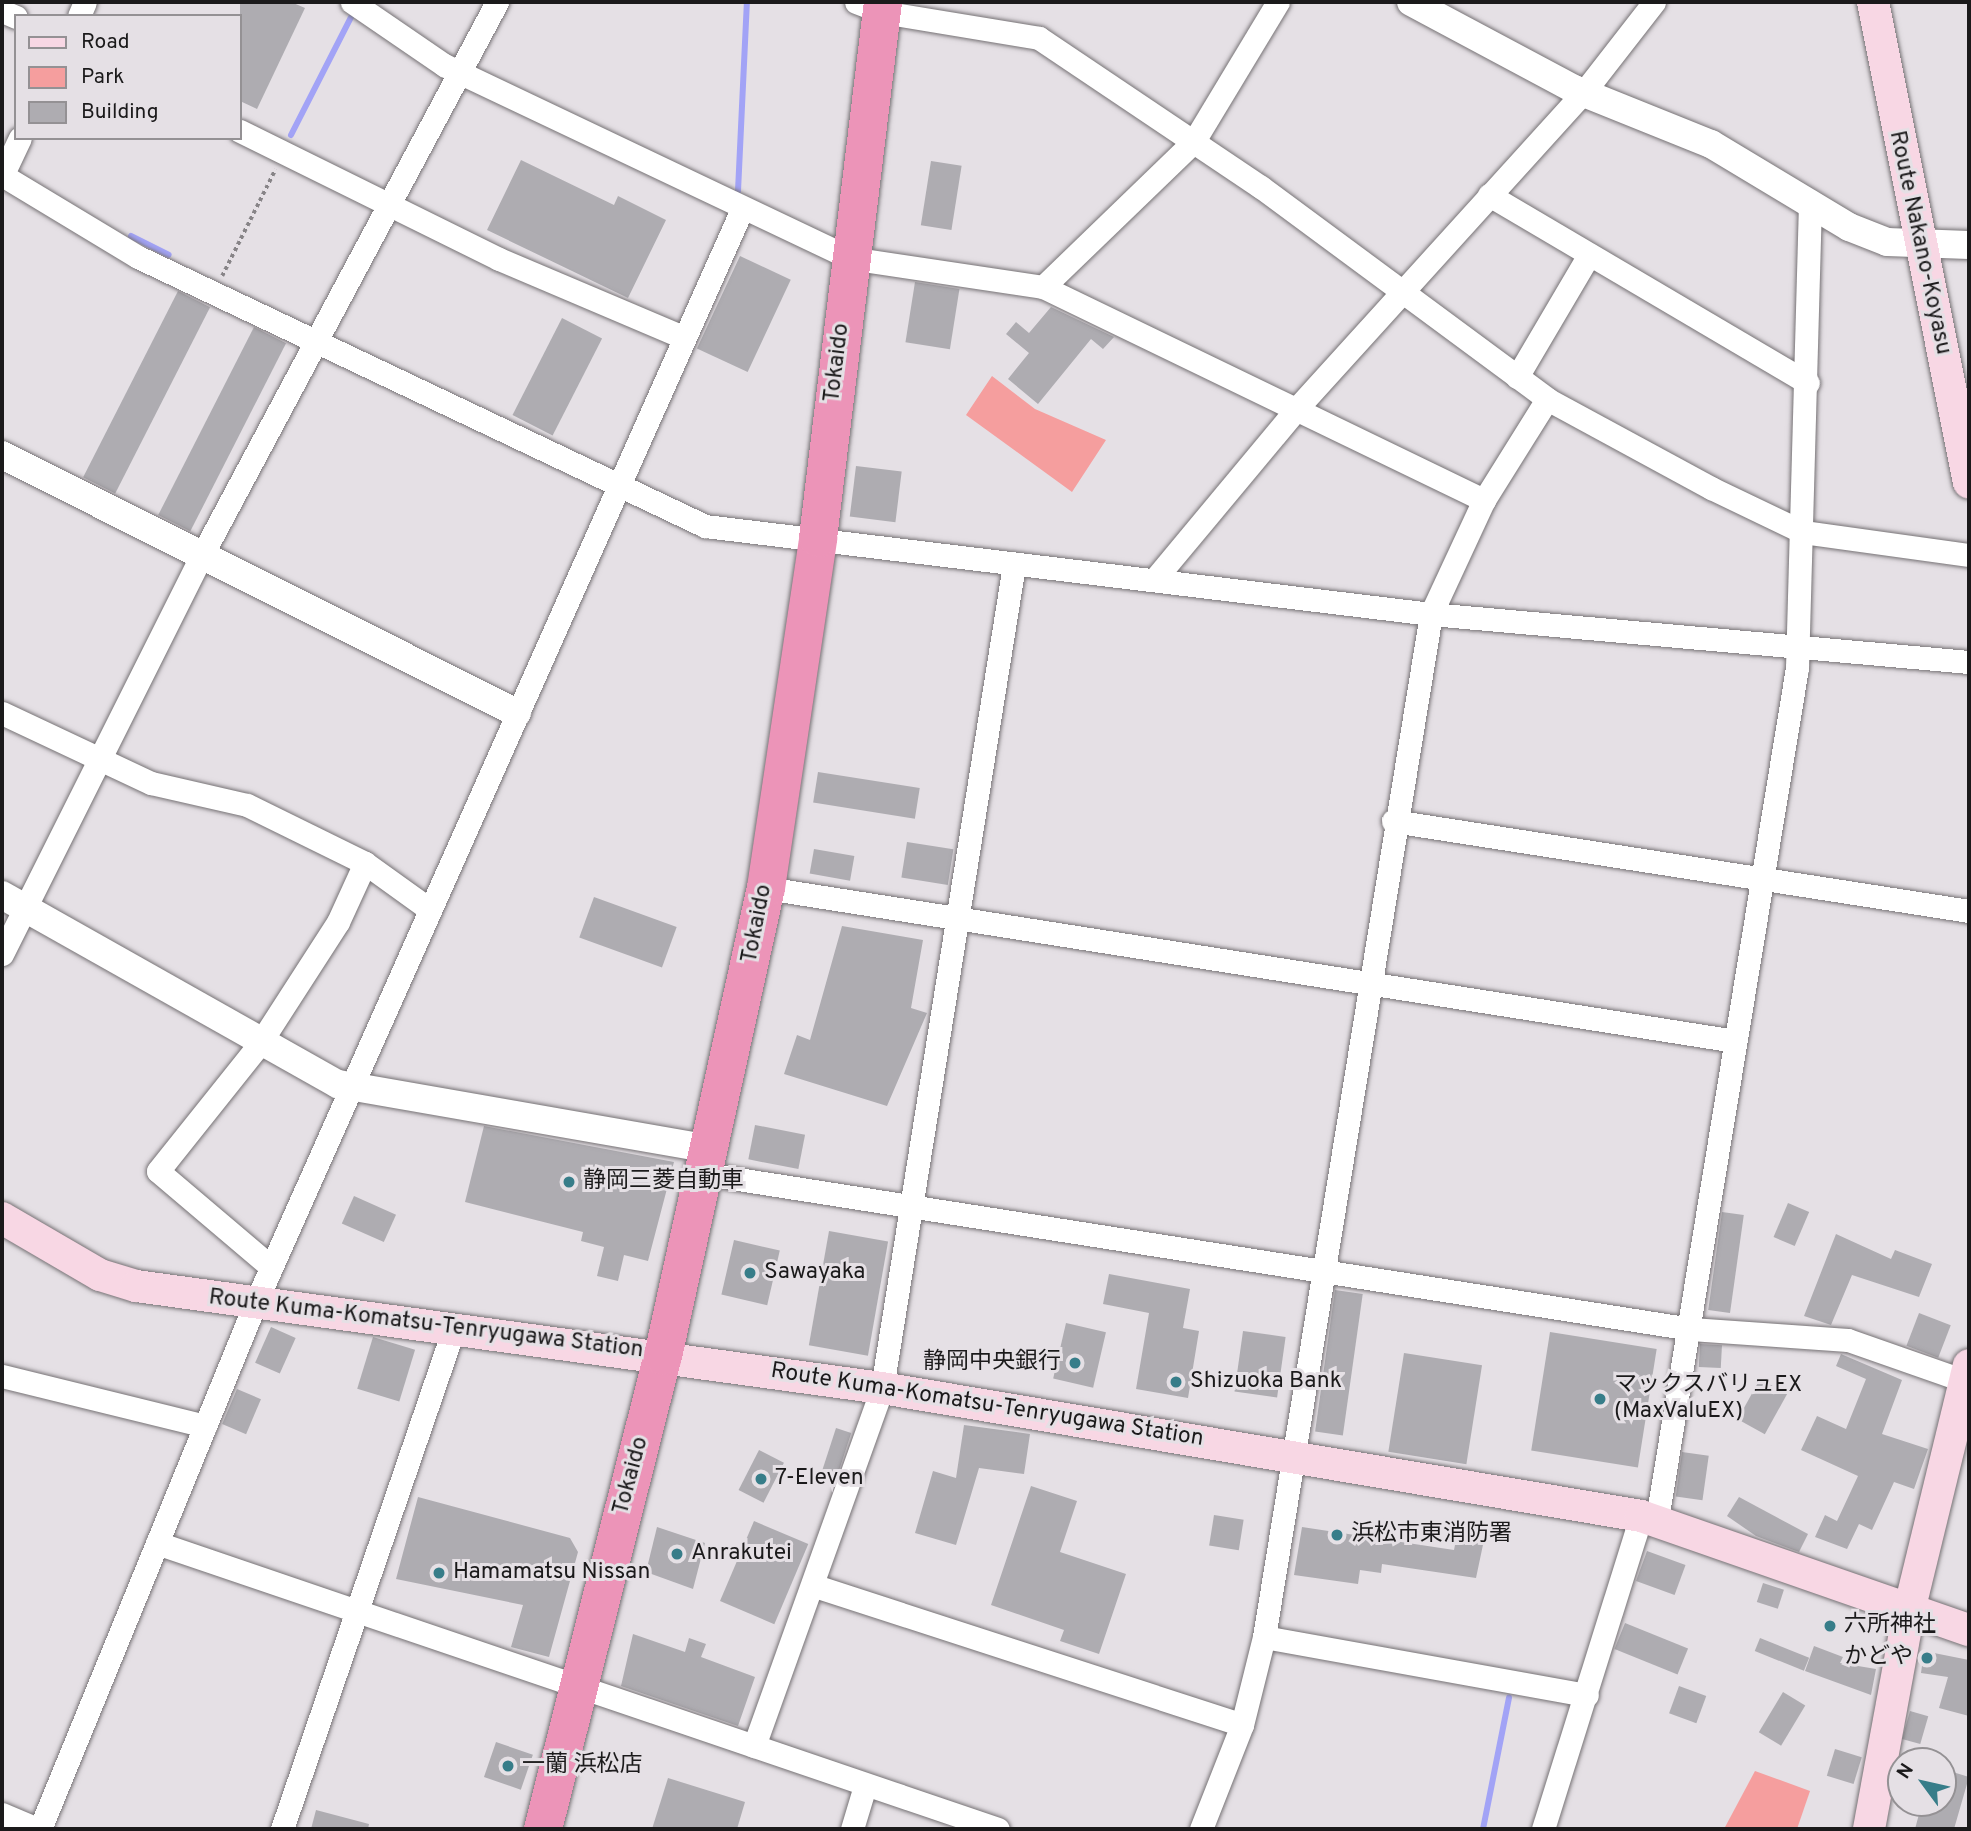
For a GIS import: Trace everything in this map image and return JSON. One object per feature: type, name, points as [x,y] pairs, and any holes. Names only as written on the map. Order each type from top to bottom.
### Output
[{"type":"highway","name":"Tokaido","points":[[544,1829],[663,1356],[709,1161],[766,888],[818,538],[850,258],[874,5]]},
{"type":"main road","name":"Route Nakano-Koyasu","points":[[1873,2],[1969,483]]},
{"type":"main road","name":"Route Kuma-Komatsu-Tenryugawa Station","points":[[2,1218],[100,1275],[255,1304],[663,1356],[883,1388],[1293,1454],[1649,1518],[1969,1630]]},
{"type":"main road","points":[[1868,1829],[1909,1611],[1968,1370]]},
{"type":"street","points":[[352,2],[457,71],[742,209],[850,258],[1043,287],[1294,411],[1484,500]]},
{"type":"street","points":[[2,954],[14,901],[101,758],[202,555],[318,342],[457,71],[497,2]]},
{"type":"street","points":[[1043,287],[1194,141],[1278,2]]},
{"type":"street","points":[[1411,2],[1584,92],[1711,144],[1887,242],[1919,241],[1969,245]]},
{"type":"street","points":[[1154,580],[1294,411],[1584,92],[1654,2]]},
{"type":"street","points":[[874,5],[1040,38],[1194,141],[1547,398],[1803,532],[1969,555]]},
{"type":"street","points":[[242,132],[388,206],[683,337]]},
{"type":"street","points":[[19,140],[2,176],[138,257],[705,526],[760,537],[818,538],[1014,565],[1431,614],[1969,662]]},
{"type":"street","points":[[1489,195],[1808,383]]},
{"type":"street","points":[[1544,1829],[1587,1695],[1649,1518],[1691,1329],[1798,648],[1808,383],[1810,201]]},
{"type":"street","points":[[2,1814],[38,1829],[271,1267],[742,209]]},
{"type":"street","points":[[1517,377],[1589,255]]},
{"type":"street","points":[[1201,1829],[1242,1724],[1264,1637],[1393,821],[1431,614],[1484,500],[1547,398]]},
{"type":"street","points":[[2,455],[517,713]]},
{"type":"street","points":[[754,1746],[815,1586],[883,1388],[953,915],[1014,565]]},
{"type":"street","points":[[2,713],[151,783],[247,805],[365,863],[429,909]]},
{"type":"street","points":[[1393,821],[1969,911]]},
{"type":"street","points":[[271,1267],[158,1171],[260,1043],[338,922],[365,863]]},
{"type":"street","points":[[766,888],[953,915],[1367,986],[1735,1041]]},
{"type":"street","points":[[14,901],[260,1043],[353,1087],[909,1205],[1691,1329],[1848,1340],[1968,1370]]},
{"type":"street","points":[[282,1829],[453,1331]]},
{"type":"street","points":[[2,1376],[205,1426]]},
{"type":"street","points":[[158,1544],[358,1609],[865,1786],[998,1829]]},
{"type":"street","points":[[815,1586],[1242,1724]]},
{"type":"street","points":[[1264,1637],[1587,1695]]},
{"type":"street","points":[[852,1829],[865,1786]]},
{"type":"path","points":[[214,293],[284,153]]},
{"type":"green space","points":[[992,376],[1035,409],[1106,440],[1072,492],[966,415]]},
{"type":"green space","points":[[1755,1771],[1810,1791],[1797,1829],[1724,1829]]},
{"type":"building","points":[[240,2],[291,2],[305,8],[257,109],[242,102]]},
{"type":"building","points":[[521,160],[614,205],[618,196],[666,220],[628,298],[487,230]]},
{"type":"building","points":[[931,161],[962,166],[951,230],[921,225]]},
{"type":"building","points":[[740,256],[791,280],[748,372],[697,348]]},
{"type":"building","points":[[915,282],[959,289],[950,349],[905,342]]},
{"type":"building","points":[[178,291],[210,307],[115,494],[83,477]]},
{"type":"building","points":[[1051,307],[1114,337],[1103,349],[1091,339],[1038,404],[1008,379],[1029,353],[1006,334],[1016,322],[1029,333]]},
{"type":"building","points":[[562,318],[602,338],[553,436],[513,415]]},
{"type":"building","points":[[254,327],[286,343],[190,531],[158,515]]},
{"type":"building","points":[[856,466],[902,472],[895,522],[850,517]]},
{"type":"building","points":[[818,772],[920,788],[915,819],[813,803]]},
{"type":"building","points":[[907,842],[953,849],[948,885],[901,878]]},
{"type":"building","points":[[814,849],[854,856],[850,881],[810,874]]},
{"type":"building","points":[[594,897],[677,927],[662,968],[579,937]]},
{"type":"building","points":[[842,926],[923,940],[911,1008],[927,1013],[887,1106],[784,1074],[797,1035],[810,1040]]},
{"type":"building","points":[[755,1125],[805,1135],[798,1169],[748,1159]]},
{"type":"building","name":"静岡三菱自動車","points":[[484,1126],[674,1162],[648,1261],[624,1255],[618,1281],[597,1276],[604,1247],[581,1241],[583,1232],[465,1202]]},
{"type":"building","points":[[354,1196],[396,1215],[384,1242],[342,1223]]},
{"type":"building","points":[[1788,1203],[1809,1212],[1795,1246],[1774,1237]]},
{"type":"building","points":[[1722,1212],[1744,1215],[1730,1313],[1708,1310]]},
{"type":"building","points":[[829,1231],[888,1241],[868,1356],[809,1345]]},
{"type":"building","points":[[1836,1234],[1891,1259],[1895,1250],[1932,1264],[1919,1297],[1852,1275],[1831,1325],[1804,1316]]},
{"type":"building","name":"Sawayaka","points":[[734,1240],[780,1251],[767,1305],[721,1295]]},
{"type":"building","points":[[1109,1274],[1190,1289],[1183,1328],[1199,1331],[1188,1398],[1136,1389],[1149,1313],[1103,1304]]},
{"type":"building","points":[[1335,1290],[1363,1294],[1343,1436],[1315,1432]]},
{"type":"building","points":[[1919,1313],[1951,1325],[1938,1358],[1906,1346]]},
{"type":"building","points":[[1066,1323],[1106,1332],[1093,1388],[1053,1379]]},
{"type":"building","points":[[271,1327],[296,1338],[280,1374],[255,1363]]},
{"type":"building","points":[[1243,1331],[1286,1337],[1277,1397],[1235,1391]]},
{"type":"building","points":[[1550,1332],[1657,1349],[1638,1467],[1531,1451]]},
{"type":"building","points":[[373,1337],[415,1350],[399,1402],[357,1389]]},
{"type":"building","points":[[1700,1344],[1722,1345],[1721,1368],[1699,1367]]},
{"type":"building","points":[[1404,1353],[1482,1365],[1466,1464],[1388,1452]]},
{"type":"building","points":[[1841,1354],[1902,1380],[1882,1434],[1928,1449],[1914,1489],[1894,1482],[1872,1530],[1859,1524],[1847,1549],[1815,1537],[1825,1515],[1837,1521],[1858,1476],[1801,1450],[1817,1416],[1846,1429],[1866,1379],[1836,1366]]},
{"type":"building","points":[[1760,1379],[1787,1394],[1765,1434],[1738,1419]]},
{"type":"building","points":[[237,1389],[261,1399],[246,1434],[222,1424]]},
{"type":"building","points":[[964,1425],[1030,1434],[1024,1474],[979,1468],[956,1545],[915,1533],[933,1471],[956,1478]]},
{"type":"building","points":[[836,1428],[851,1433],[835,1481],[820,1477]]},
{"type":"building","name":"7-Eleven","points":[[759,1450],[784,1463],[764,1503],[739,1490]]},
{"type":"building","points":[[1682,1452],[1709,1456],[1702,1500],[1676,1497]]},
{"type":"building","points":[[1031,1486],[1077,1501],[1060,1552],[1126,1574],[1099,1654],[1060,1641],[1064,1630],[991,1605]]},
{"type":"building","name":"Hamamatsu Nissan","points":[[418,1497],[570,1538],[578,1552],[549,1657],[511,1647],[523,1605],[396,1579]]},
{"type":"building","points":[[1739,1497],[1808,1534],[1799,1552],[1756,1536],[1727,1516]]},
{"type":"building","points":[[1214,1515],[1244,1520],[1239,1550],[1209,1546]]},
{"type":"building","points":[[754,1521],[808,1544],[774,1624],[720,1601]]},
{"type":"building","name":"Anrakutei","points":[[657,1527],[705,1543],[693,1589],[646,1572]]},
{"type":"building","points":[[1302,1527],[1454,1550],[1457,1535],[1484,1540],[1476,1578],[1382,1564],[1381,1573],[1360,1570],[1358,1584],[1294,1575]]},
{"type":"building","points":[[1647,1551],[1686,1565],[1675,1595],[1636,1581]]},
{"type":"building","points":[[1763,1583],[1784,1590],[1778,1609],[1757,1602]]},
{"type":"building","points":[[1625,1623],[1688,1648],[1678,1674],[1615,1649]]},
{"type":"building","points":[[633,1634],[685,1652],[689,1638],[706,1644],[701,1657],[755,1677],[738,1726],[621,1686]]},
{"type":"building","points":[[1760,1638],[1809,1658],[1804,1671],[1755,1651]]},
{"type":"building","points":[[1814,1646],[1843,1657],[1840,1663],[1876,1669],[1871,1695],[1805,1671]]},
{"type":"building","points":[[1924,1651],[1969,1660],[1969,1716],[1939,1708],[1948,1677],[1921,1673]]},
{"type":"building","points":[[1679,1686],[1706,1696],[1696,1723],[1669,1713]]},
{"type":"building","points":[[1783,1692],[1805,1705],[1781,1746],[1759,1732]]},
{"type":"building","points":[[1910,1711],[1928,1716],[1920,1744],[1902,1739]]},
{"type":"building","name":"一蘭 浜松店","points":[[496,1742],[533,1755],[521,1790],[484,1777]]},
{"type":"building","points":[[1835,1749],[1862,1757],[1854,1784],[1827,1776]]},
{"type":"building","points":[[1957,1773],[1969,1777],[1954,1829],[1915,1829],[1918,1817],[1957,1817]]},
{"type":"building","points":[[668,1778],[745,1802],[737,1829],[652,1829]]},
{"type":"building","points":[[316,1810],[369,1824],[368,1829],[311,1829]]},
{"type":"waterway","points":[[738,191],[747,2]]},
{"type":"waterway","points":[[291,135],[351,17]]},
{"type":"waterway","points":[[131,236],[169,255]]},
{"type":"waterway","points":[[1483,1829],[1509,1698]]},
{"type":"place","name":"静岡三菱自動車","points":[[569,1182]]},
{"type":"place","name":"Sawayaka","points":[[750,1273]]},
{"type":"place","name":"静岡中央銀行","points":[[1075,1363]]},
{"type":"place","name":"Shizuoka Bank","points":[[1176,1382]]},
{"type":"place","name":"マックスバリュEX (MaxValuEX)","points":[[1600,1399]]},
{"type":"place","name":"7-Eleven","points":[[761,1479]]},
{"type":"place","name":"浜松市東消防署","points":[[1337,1535]]},
{"type":"place","name":"Anrakutei","points":[[677,1554]]},
{"type":"place","name":"Hamamatsu Nissan","points":[[439,1573]]},
{"type":"place","name":"六所神社","points":[[1830,1626]]},
{"type":"place","name":"かどや","points":[[1927,1658]]},
{"type":"place","name":"一蘭 浜松店","points":[[508,1766]]}]
